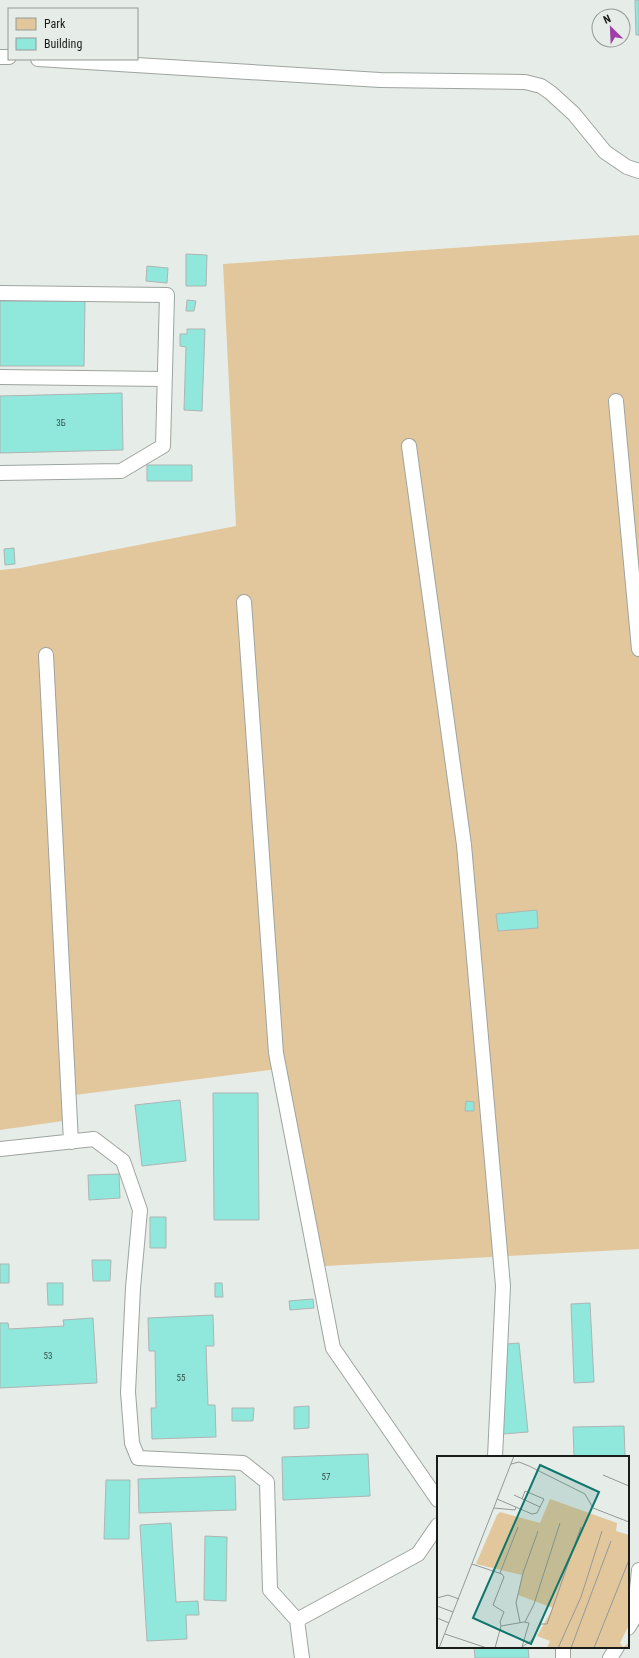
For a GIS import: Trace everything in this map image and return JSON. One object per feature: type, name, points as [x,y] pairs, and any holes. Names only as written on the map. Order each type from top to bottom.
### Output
[{"type":"lane","points":[[54,60],[380,80],[525,82],[541,86],[551,93],[574,114],[605,152],[627,167],[639,171]]},
{"type":"lane","points":[[0,293],[167,295],[163,446],[121,471],[0,473]]},
{"type":"lane","points":[[0,377],[164,379]]},
{"type":"lane","points":[[616,401],[639,649]]},
{"type":"lane","points":[[408,446],[464,845],[503,1286],[495,1456]]},
{"type":"lane","points":[[244,602],[276,1053],[333,1348],[437,1499]]},
{"type":"lane","points":[[46,655],[71,1142]]},
{"type":"lane","points":[[0,1149],[94,1139],[123,1160],[140,1210],[133,1288],[128,1392],[132,1443],[138,1458],[243,1463],[267,1482],[270,1590],[297,1620],[302,1658]]},
{"type":"lane","points":[[297,1620],[418,1554],[437,1526]]},
{"type":"lane","points":[[629,1626],[634,1618],[639,1570]]},
{"type":"lane","points":[[610,1658],[616,1648]]},
{"type":"green space","points":[[639,235],[639,1249],[325,1266],[277,1069],[67,1096],[70,1120],[0,1130],[0,570],[20,568],[236,526],[223,264]]},
{"type":"building","points":[[635,0],[639,0],[639,35],[636,35]]},
{"type":"building","points":[[186,254],[207,255],[206,286],[186,286]]},
{"type":"building","points":[[147,266],[168,268],[167,283],[146,281]]},
{"type":"building","points":[[187,300],[196,301],[194,311],[186,311]]},
{"type":"building","points":[[0,301],[85,301],[84,366],[0,366]]},
{"type":"building","points":[[187,329],[205,329],[202,411],[184,410],[186,347],[180,346],[180,334],[187,334]]},
{"type":"building","points":[[122,393],[123,450],[0,453],[0,396]]},
{"type":"building","points":[[147,465],[192,465],[192,481],[147,481]]},
{"type":"building","points":[[14,548],[15,564],[5,565],[4,549]]},
{"type":"building","points":[[537,910],[538,928],[498,931],[496,914]]},
{"type":"building","points":[[213,1093],[258,1093],[259,1220],[214,1220]]},
{"type":"building","points":[[180,1100],[186,1161],[142,1166],[135,1105]]},
{"type":"building","points":[[466,1101],[474,1102],[474,1111],[465,1111]]},
{"type":"building","points":[[119,1174],[120,1198],[89,1200],[88,1175]]},
{"type":"building","points":[[150,1217],[166,1217],[166,1248],[150,1248]]},
{"type":"building","points":[[92,1260],[111,1260],[110,1281],[93,1281]]},
{"type":"building","points":[[0,1264],[9,1264],[9,1283],[0,1283]]},
{"type":"building","points":[[47,1283],[63,1283],[63,1305],[48,1305]]},
{"type":"building","points":[[215,1283],[222,1283],[223,1297],[215,1297]]},
{"type":"building","points":[[313,1299],[314,1308],[290,1310],[289,1301]]},
{"type":"building","points":[[590,1303],[594,1382],[574,1383],[571,1304]]},
{"type":"building","points":[[213,1315],[214,1346],[206,1346],[208,1405],[215,1405],[216,1437],[152,1439],[151,1408],[156,1408],[155,1351],[149,1351],[148,1318]]},
{"type":"building","points":[[93,1318],[97,1383],[0,1388],[0,1323],[8,1323],[9,1329],[64,1326],[63,1320]]},
{"type":"building","points":[[519,1343],[528,1432],[503,1434],[494,1345]]},
{"type":"building","points":[[309,1406],[309,1428],[294,1429],[294,1407]]},
{"type":"building","points":[[232,1408],[254,1408],[253,1421],[232,1421]]},
{"type":"building","points":[[624,1426],[625,1456],[574,1456],[573,1427]]},
{"type":"building","points":[[368,1454],[370,1496],[283,1500],[282,1457]]},
{"type":"building","points":[[235,1476],[236,1510],[139,1513],[138,1479]]},
{"type":"building","points":[[106,1480],[130,1480],[129,1539],[104,1539]]},
{"type":"building","points":[[171,1523],[176,1602],[198,1601],[199,1615],[186,1615],[187,1639],[147,1641],[140,1525]]},
{"type":"building","points":[[205,1536],[227,1537],[226,1601],[204,1600]]},
{"type":"building","points":[[474,1648],[528,1648],[529,1658],[475,1658]]}]
